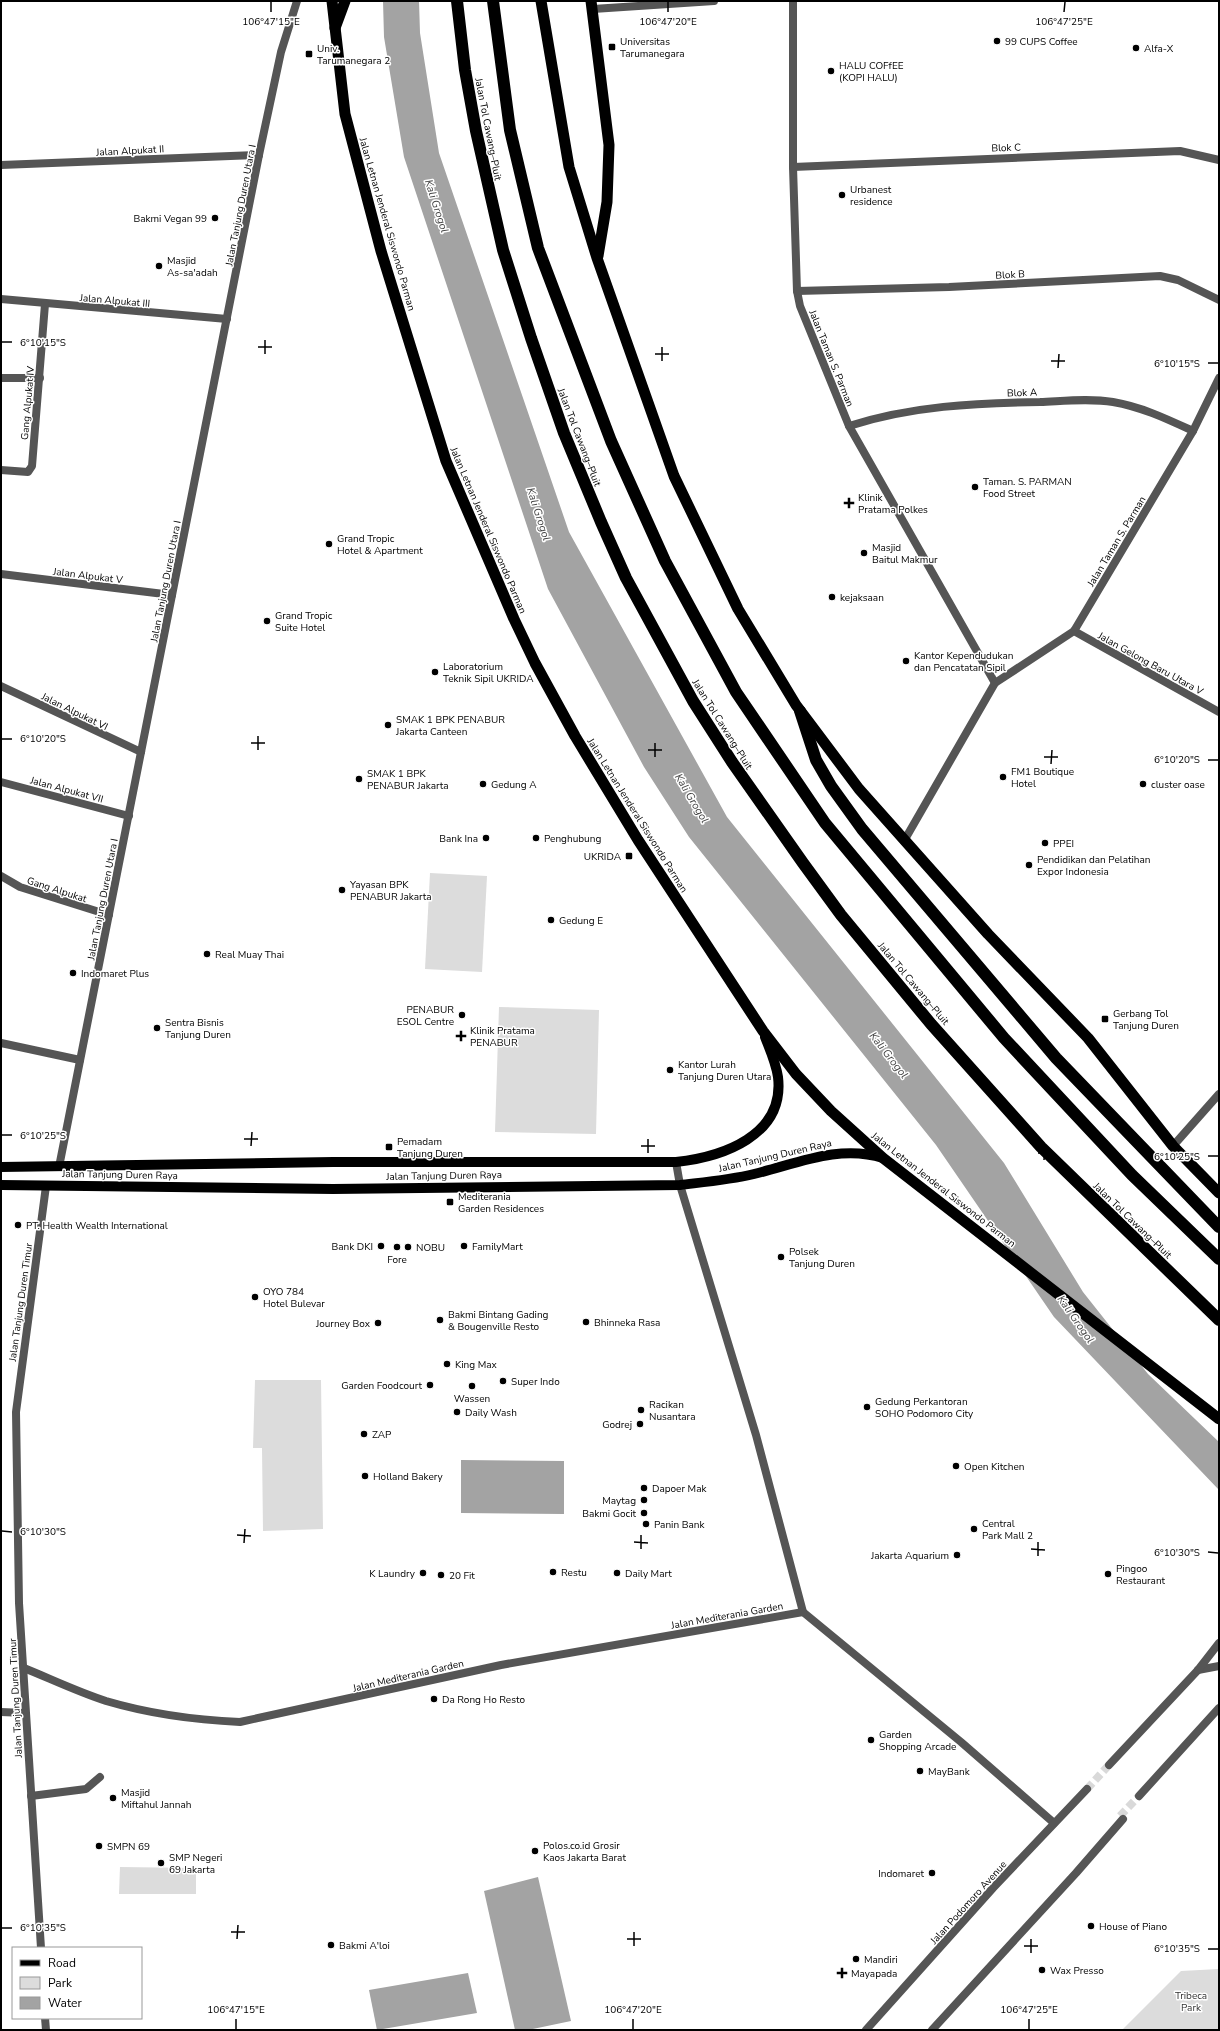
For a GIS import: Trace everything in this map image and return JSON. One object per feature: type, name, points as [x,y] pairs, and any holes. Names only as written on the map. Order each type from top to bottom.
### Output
[{"type":"highway","name":"Jalan Letnan Jenderal Siswondo Parman","points":[[332,1],[334,30],[345,114],[381,251],[446,461],[473,527],[526,644],[575,736],[638,840],[763,1031],[796,1074],[831,1111],[883,1158],[1219,1419]]},
{"type":"highway","name":"Jalan Letnan Jenderal Siswondo Parman","points":[[334,30],[345,1]]},
{"type":"highway","name":"Jalan Tol Cawang–Pluit","points":[[457,1],[465,70],[482,159],[503,250],[531,338],[564,433],[604,529],[626,578],[693,701],[732,762],[841,915],[932,1024],[1041,1146],[1219,1320]]},
{"type":"highway","name":"Jalan Tol Cawang–Pluit","points":[[494,1],[510,130],[538,248],[612,441],[665,561],[736,692],[825,823],[1004,1038],[1132,1175],[1219,1259]]},
{"type":"highway","points":[[541,1],[569,167],[597,258],[674,476],[738,609],[800,711],[859,789],[988,934],[1088,1038],[1173,1146],[1219,1193]]},
{"type":"highway","points":[[592,5],[609,145],[606,202],[597,258]]},
{"type":"highway","points":[[800,711],[816,760],[831,786],[862,829],[1056,1058],[1219,1227]]},
{"type":"main road","name":"Jalan Tanjung Duren Raya","points":[[1,1167],[333,1162],[676,1162],[710,1157],[732,1149],[758,1130],[771,1115],[777,1097],[778,1077],[773,1057],[763,1031]]},
{"type":"main road","name":"Jalan Tanjung Duren Raya","points":[[1,1185],[333,1189],[680,1185],[735,1178],[840,1153],[868,1154],[883,1158]]},
{"type":"street","name":"Jalan Tanjung Duren Utara I","points":[[59,1167],[259,155],[281,52],[297,1]]},
{"type":"street","points":[[592,5],[714,1]]},
{"type":"street","name":"Jalan Taman S. Parman","points":[[794,1],[793,167],[798,291],[800,306],[813,342],[848,426],[995,683]]},
{"type":"street","name":"Blok C","points":[[793,167],[1180,151],[1219,160]]},
{"type":"street","name":"Jalan Alpukat II","points":[[1,165],[259,155]]},
{"type":"street","name":"Blok B","points":[[798,291],[949,287],[1160,276],[1178,280],[1219,300]]},
{"type":"street","name":"Jalan Alpukat III","points":[[1,299],[227,319]]},
{"type":"street","name":"Gang Alpukat IV","points":[[1,470],[28,472],[32,466],[45,304]]},
{"type":"street","points":[[1,378],[40,378]]},
{"type":"street","name":"Jalan Taman S. Parman","points":[[904,841],[995,683],[1074,631],[1193,431],[1219,378]]},
{"type":"street","name":"Blok A","points":[[848,426],[899,412],[948,406],[1085,401],[1113,402],[1149,412],[1193,431]]},
{"type":"street","name":"Jalan Alpukat V","points":[[1,574],[172,595]]},
{"type":"street","name":"Jalan Gelong Baru Utara V","points":[[1074,631],[1219,712]]},
{"type":"street","name":"Jalan Alpukat VI","points":[[1,686],[141,752]]},
{"type":"street","name":"Jalan Alpukat VII","points":[[1,782],[128,816]]},
{"type":"street","name":"Gang Alpukat","points":[[1,876],[20,887],[109,915]]},
{"type":"street","points":[[1,1043],[80,1060]]},
{"type":"street","points":[[1173,1146],[1219,1094]]},
{"type":"street","points":[[676,1162],[680,1185],[756,1435],[803,1612],[961,1742],[1054,1822]]},
{"type":"street","name":"Jalan Tanjung Duren Timur","points":[[41,1947],[25,1713],[24,1668],[18,1603],[16,1412],[46,1186]]},
{"type":"street","name":"Jalan Mediterania Garden","points":[[24,1668],[106,1701],[161,1714],[198,1720],[240,1722],[501,1665],[803,1612]]},
{"type":"street","points":[[1109,1765],[1198,1670],[1219,1643]]},
{"type":"street","points":[[1198,1670],[1219,1666]]},
{"type":"street","points":[[1219,1708],[1140,1798],[1219,1716]]},
{"type":"street","points":[[1,1712],[25,1713]]},
{"type":"street","points":[[31,1796],[86,1789],[100,1777]]},
{"type":"street","name":"Jalan Podomoro Avenue","points":[[866,2030],[993,1888],[1054,1822],[1087,1789]]},
{"type":"street","points":[[932,2030],[1076,1873],[1121,1818]]},
{"type":"street","points":[[45,2019],[46,2030]]},
{"type":"green space","points":[[430,873],[487,876],[482,972],[425,969]]},
{"type":"green space","points":[[499,1007],[599,1010],[596,1134],[495,1132]]},
{"type":"green space","points":[[255,1380],[321,1380],[323,1529],[263,1531],[262,1448],[253,1448]]},
{"type":"green space","points":[[120,1867],[196,1868],[196,1894],[119,1894]]},
{"type":"green space","name":"Tribeca Park","points":[[1219,1969],[1219,2030],[1122,2030],[1181,1971]]},
{"type":"water","name":"Kali Grogol","points":[[383,1],[419,1],[420,33],[439,153],[569,532],[727,817],[1004,1163],[1083,1292],[1148,1374],[1219,1442],[1219,1490],[1054,1317],[936,1145],[689,837],[644,767],[548,589],[404,157],[384,37]]},
{"type":"water","points":[[461,1460],[564,1461],[564,1514],[461,1513]]},
{"type":"water","points":[[538,1877],[571,2021],[528,2030],[515,2030],[484,1891]]},
{"type":"water","points":[[468,1973],[477,2013],[377,2030],[369,1990]]},
{"type":"tunnel","points":[[1087,1789],[1109,1765]]},
{"type":"tunnel","points":[[1120,1816],[1139,1796]]},
{"type":"place","name":"99 CUPS Coffee","points":[[997,41]]},
{"type":"place","name":"Universitas Tarumanegara","points":[[612,47]]},
{"type":"place","name":"Alfa-X","points":[[1136,48]]},
{"type":"place","name":"Univ. Tarumanegara 2","points":[[309,54]]},
{"type":"place","name":"HALU COFfEE (KOPI HALU)","points":[[831,71]]},
{"type":"place","name":"Urbanest residence","points":[[842,195]]},
{"type":"place","name":"Bakmi Vegan 99","points":[[215,218]]},
{"type":"place","name":"Masjid As-sa'adah","points":[[159,266]]},
{"type":"place","name":"Taman. S. PARMAN Food Street","points":[[975,487]]},
{"type":"place","name":"Klinik Pratama Polkes","points":[[849,503]]},
{"type":"place","name":"Grand Tropic Hotel & Apartment","points":[[329,544]]},
{"type":"place","name":"Masjid Baitul Makmur","points":[[864,553]]},
{"type":"place","name":"kejaksaan","points":[[832,597]]},
{"type":"place","name":"Grand Tropic Suite Hotel","points":[[267,621]]},
{"type":"place","name":"Kantor Kependudukan dan Pencatatan Sipil","points":[[906,661]]},
{"type":"place","name":"Laboratorium Teknik Sipil UKRIDA","points":[[435,672]]},
{"type":"place","name":"SMAK 1 BPK PENABUR Jakarta Canteen","points":[[388,725]]},
{"type":"place","name":"FM1 Boutique Hotel","points":[[1003,777]]},
{"type":"place","name":"SMAK 1 BPK PENABUR Jakarta","points":[[359,779]]},
{"type":"place","name":"Gedung A","points":[[483,784]]},
{"type":"place","name":"cluster oase","points":[[1143,784]]},
{"type":"place","name":"Bank Ina","points":[[486,838]]},
{"type":"place","name":"Penghubung","points":[[536,838]]},
{"type":"place","name":"PPEI","points":[[1045,843]]},
{"type":"place","name":"UKRIDA","points":[[629,856]]},
{"type":"place","name":"Pendidikan dan Pelatihan Expor Indonesia","points":[[1029,865]]},
{"type":"place","name":"Yayasan BPK PENABUR Jakarta","points":[[342,890]]},
{"type":"place","name":"Gedung E","points":[[551,920]]},
{"type":"place","name":"Real Muay Thai","points":[[207,954]]},
{"type":"place","name":"Indomaret Plus","points":[[73,973]]},
{"type":"place","name":"PENABUR ESOL Centre","points":[[462,1015]]},
{"type":"place","name":"Gerbang Tol Tanjung Duren","points":[[1105,1019]]},
{"type":"place","name":"Sentra Bisnis Tanjung Duren","points":[[157,1028]]},
{"type":"place","name":"Klinik Pratama PENABUR","points":[[461,1036]]},
{"type":"place","name":"Kantor Lurah Tanjung Duren Utara","points":[[670,1070]]},
{"type":"place","name":"Pemadam Tanjung Duren","points":[[389,1147]]},
{"type":"place","name":"Mediterania Garden Residences","points":[[450,1202]]},
{"type":"place","name":"PT. Health Wealth International","points":[[18,1225]]},
{"type":"place","name":"Bank DKI","points":[[381,1246]]},
{"type":"place","name":"FamilyMart","points":[[464,1246]]},
{"type":"place","name":"Fore","points":[[397,1247]]},
{"type":"place","name":"NOBU","points":[[408,1247]]},
{"type":"place","name":"Polsek Tanjung Duren","points":[[781,1257]]},
{"type":"place","name":"OYO 784 Hotel Bulevar","points":[[255,1297]]},
{"type":"place","name":"Bakmi Bintang Gading & Bougenville Resto","points":[[440,1320]]},
{"type":"place","name":"Bhinneka Rasa","points":[[586,1322]]},
{"type":"place","name":"Journey Box","points":[[378,1323]]},
{"type":"place","name":"King Max","points":[[447,1364]]},
{"type":"place","name":"Super Indo","points":[[503,1381]]},
{"type":"place","name":"Garden Foodcourt","points":[[430,1385]]},
{"type":"place","name":"Wassen","points":[[472,1386]]},
{"type":"place","name":"Gedung Perkantoran SOHO Podomoro City","points":[[867,1407]]},
{"type":"place","name":"Racikan Nusantara","points":[[641,1410]]},
{"type":"place","name":"Daily Wash","points":[[457,1412]]},
{"type":"place","name":"Godrej","points":[[640,1424]]},
{"type":"place","name":"ZAP","points":[[364,1434]]},
{"type":"place","name":"Open Kitchen","points":[[956,1466]]},
{"type":"place","name":"Holland Bakery","points":[[365,1476]]},
{"type":"place","name":"Dapoer Mak","points":[[644,1488]]},
{"type":"place","name":"Maytag","points":[[644,1500]]},
{"type":"place","name":"Bakmi Gocit","points":[[644,1513]]},
{"type":"place","name":"Panin Bank","points":[[646,1524]]},
{"type":"place","name":"Central Park Mall 2","points":[[974,1529]]},
{"type":"place","name":"Jakarta Aquarium","points":[[957,1555]]},
{"type":"place","name":"Restu","points":[[553,1572]]},
{"type":"place","name":"K Laundry","points":[[423,1573]]},
{"type":"place","name":"Daily Mart","points":[[617,1573]]},
{"type":"place","name":"Pingoo Restaurant","points":[[1108,1574]]},
{"type":"place","name":"20 Fit","points":[[441,1575]]},
{"type":"place","name":"Da Rong Ho Resto","points":[[434,1699]]},
{"type":"place","name":"Garden Shopping Arcade","points":[[871,1740]]},
{"type":"place","name":"MayBank","points":[[920,1771]]},
{"type":"place","name":"Masjid Miftahul Jannah","points":[[113,1798]]},
{"type":"place","name":"SMPN 69","points":[[99,1846]]},
{"type":"place","name":"Polos.co.id Grosir Kaos Jakarta Barat","points":[[535,1851]]},
{"type":"place","name":"SMP Negeri 69 Jakarta","points":[[161,1863]]},
{"type":"place","name":"Indomaret","points":[[932,1873]]},
{"type":"place","name":"House of Piano","points":[[1091,1926]]},
{"type":"place","name":"Bakmi A'loi","points":[[331,1945]]},
{"type":"place","name":"Mandiri","points":[[856,1959]]},
{"type":"place","name":"Wax Presso","points":[[1042,1970]]},
{"type":"place","name":"Mayapada","points":[[842,1973]]}]
